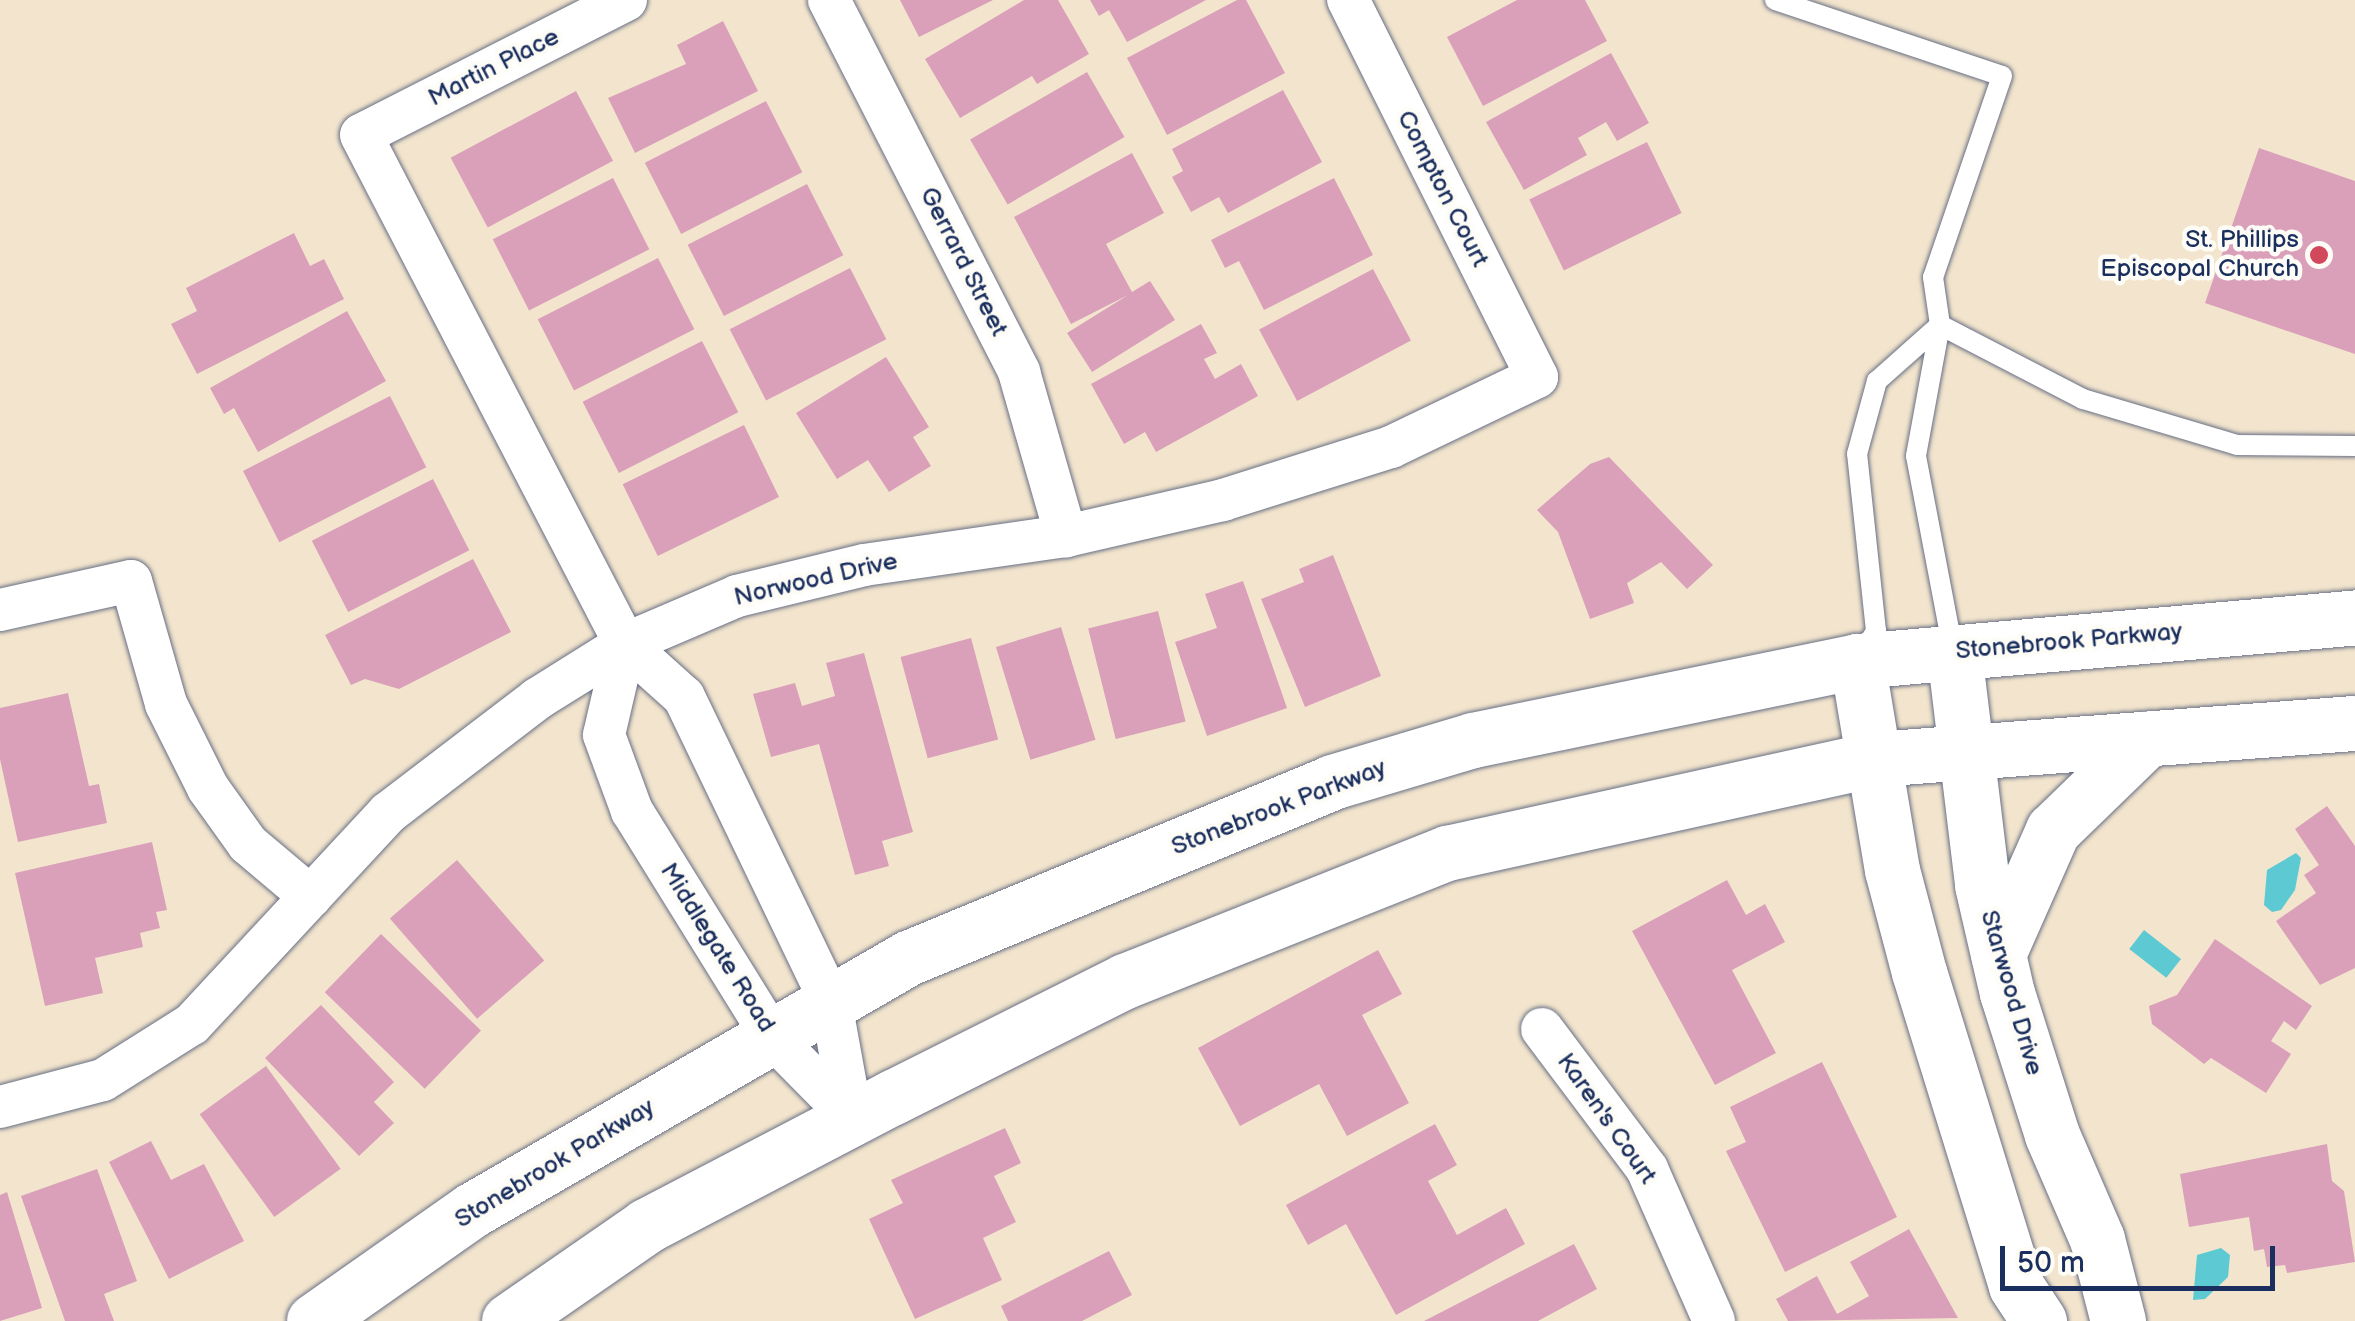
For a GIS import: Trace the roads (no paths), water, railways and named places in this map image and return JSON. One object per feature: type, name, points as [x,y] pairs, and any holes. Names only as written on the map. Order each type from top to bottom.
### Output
[{"type":"main road","name":"Stonebrook Parkway","points":[[314,1321],[472,1210],[908,958],[1332,782],[1473,740],[1857,660],[2355,617]]},
{"type":"main road","name":"Starwood Drive","points":[[1954,652],[1965,752],[1998,954],[2052,1135],[2097,1239],[2118,1321]]},
{"type":"main road","points":[[1857,660],[1892,870],[1919,972],[2016,1286],[2038,1321]]},
{"type":"main road","points":[[508,1321],[646,1226],[1125,981],[1446,853],[1874,759],[2355,722]]},
{"type":"main road","points":[[1919,972],[1998,954],[2054,830],[2147,739]]},
{"type":"street","name":"Martin Place","points":[[624,644],[361,136],[626,0]]},
{"type":"street","name":"Gerrard Street","points":[[829,0],[1018,372],[1066,536]]},
{"type":"street","name":"Compton Court","points":[[1348,0],[1537,377]]},
{"type":"street","name":"Norwood Drive","points":[[0,1107],[103,1080],[192,1024],[388,814],[537,699],[624,644],[737,596],[828,574],[1066,536],[1223,500],[1391,447],[1537,377]]},
{"type":"street","points":[[0,610],[131,581],[166,704],[208,788],[248,844],[310,898]]},
{"type":"street","points":[[624,644],[684,697],[831,1003],[852,1118]]},
{"type":"street","name":"Middlegate Road","points":[[624,644],[604,735],[632,811],[772,1037],[852,1118]]},
{"type":"street","name":"Karen's Court","points":[[1542,1030],[1647,1169],[1714,1321]]},
{"type":"lane","points":[[1775,0],[2002,76],[1934,277],[1940,325],[1916,456],[1954,652]]},
{"type":"lane","points":[[1940,325],[2084,399],[2237,445],[2355,446]]},
{"type":"lane","points":[[1857,660],[1876,631],[1856,454],[1877,381],[1940,325]]},
{"type":"water","points":[[2296,853],[2301,858],[2295,890],[2281,910],[2272,912],[2264,905],[2267,870]]},
{"type":"water","points":[[2144,930],[2181,959],[2166,978],[2129,949]]},
{"type":"water","points":[[2221,1248],[2230,1255],[2228,1277],[2205,1299],[2193,1300],[2197,1255]]},
{"type":"place","name":"St. Phillips Episcopal Church","points":[[2319,255]]}]
